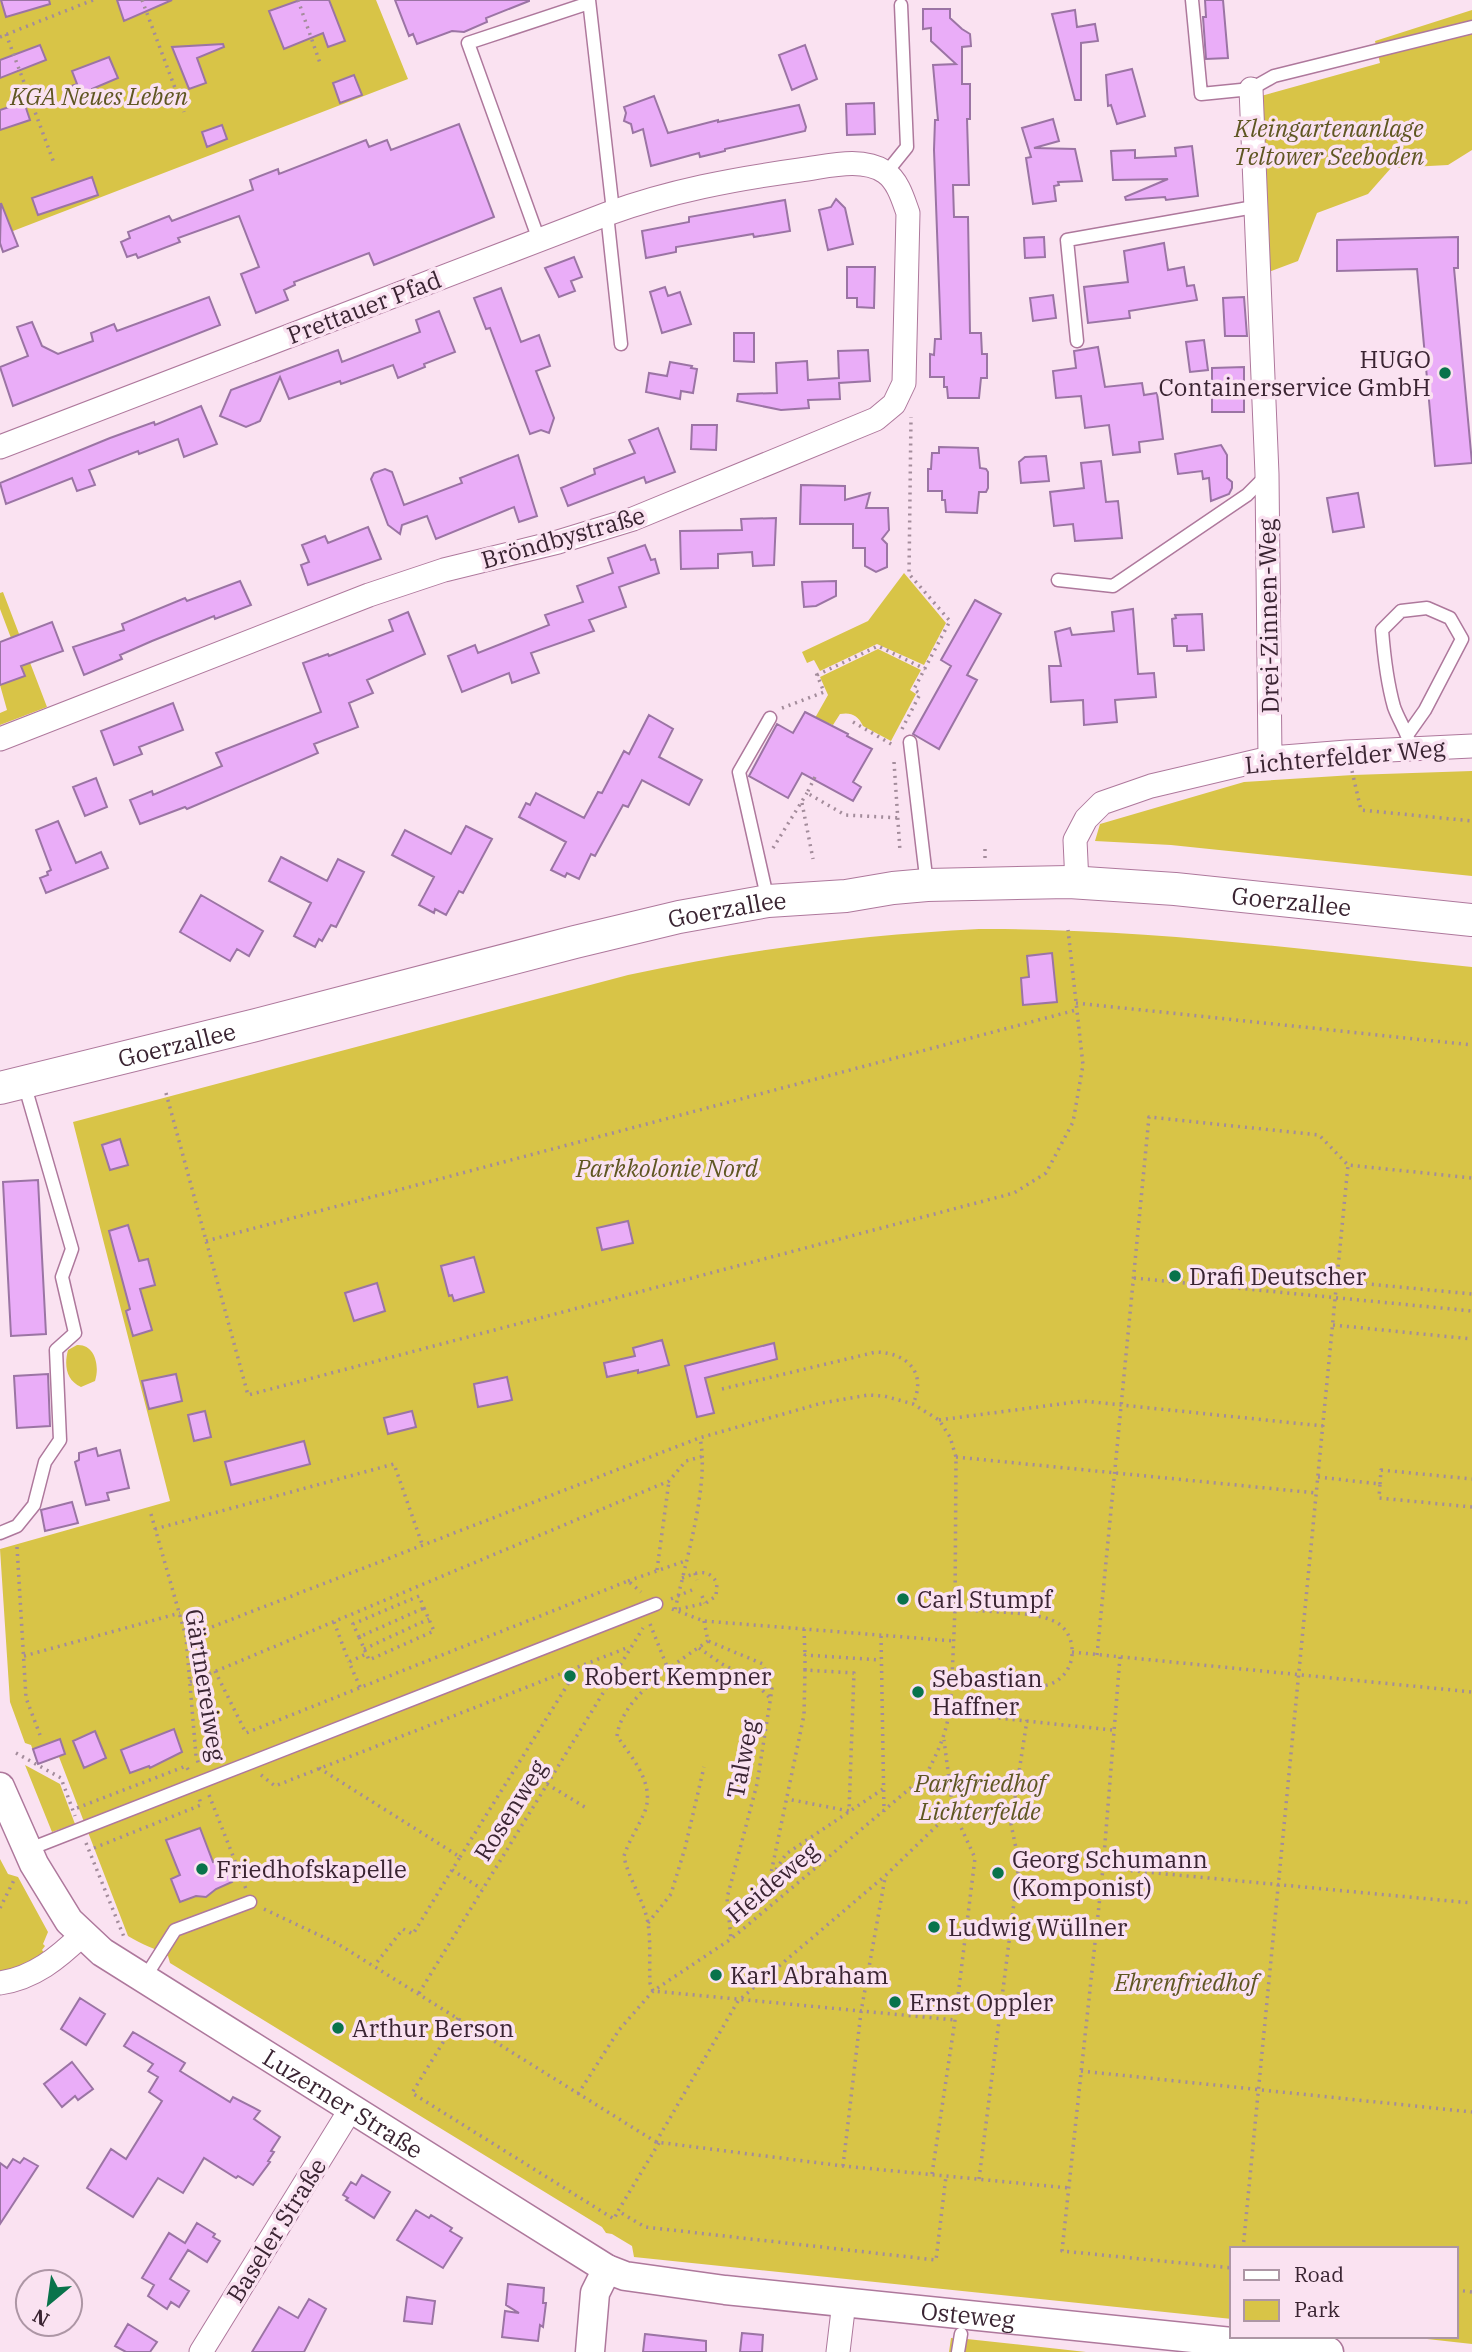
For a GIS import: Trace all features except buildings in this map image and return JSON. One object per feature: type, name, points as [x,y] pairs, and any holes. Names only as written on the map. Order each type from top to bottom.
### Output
[{"type":"main road","name":"Goerzallee","points":[[12,1085],[573,942],[679,917],[768,901],[846,896],[927,885],[1077,883],[1175,889],[1472,920]]},
{"type":"street","name":"Drei-Zinnen-Weg","points":[[1251,89],[1267,474],[1270,758]]},
{"type":"street","points":[[610,212],[687,189],[736,179],[849,164],[871,165],[886,173],[900,191],[908,213],[904,383]]},
{"type":"street","name":"Prettauer Pfad","points":[[0,447],[610,212]]},
{"type":"street","name":"Bröndbystraße","points":[[0,739],[369,595],[444,570],[558,542],[633,519],[876,419],[894,404],[904,383]]},
{"type":"street","name":"Lichterfelder Weg","points":[[1077,883],[1075,840],[1086,819],[1102,803],[1151,786],[1270,758],[1347,752],[1410,741],[1472,746]]},
{"type":"street","name":"Luzerner Straße","points":[[0,1787],[23,1860],[69,1921],[102,1952],[607,2269]]},
{"type":"street","points":[[0,1983],[18,1980],[43,1968],[82,1935]]},
{"type":"street","name":"Baseler Straße","points":[[201,2352],[352,2107]]},
{"type":"street","points":[[590,2352],[595,2293],[607,2269]]},
{"type":"street","name":"Osteweg","points":[[607,2269],[625,2276],[696,2287],[1329,2352]]},
{"type":"street","points":[[838,2352],[844,2302]]},
{"type":"lane","points":[[1192,0],[1201,94],[1251,89],[1275,76],[1472,27]]},
{"type":"lane","points":[[539,240],[468,43],[589,1],[621,344]]},
{"type":"lane","points":[[886,173],[907,148],[901,5]]},
{"type":"lane","points":[[1077,341],[1067,240],[1254,207]]},
{"type":"lane","name":"Drei-Zinnen-Weg","points":[[1058,580],[1113,586],[1247,495],[1267,474]]},
{"type":"lane","points":[[1427,608],[1450,618],[1462,639],[1410,741],[1395,710],[1385,668],[1382,630],[1401,611],[1427,608]]},
{"type":"lane","points":[[768,901],[739,772],[770,718]]},
{"type":"lane","points":[[910,743],[927,885]]},
{"type":"lane","points":[[0,1532],[17,1527],[34,1505],[45,1462],[60,1440],[56,1350],[75,1333],[62,1277],[72,1249],[12,1085]]},
{"type":"lane","points":[[23,1860],[80,1829],[656,1604]]},
{"type":"lane","points":[[142,1978],[175,1930],[250,1902]]},
{"type":"lane","points":[[958,2352],[961,2334]]},
{"type":"path","points":[[0,37],[93,0]]},
{"type":"path","points":[[142,0],[184,113]]},
{"type":"path","points":[[298,0],[320,63]]},
{"type":"path","points":[[6,34],[54,163]]},
{"type":"path","points":[[900,851],[893,745],[920,694],[914,689],[950,621],[909,574],[911,419],[904,383]]},
{"type":"path","points":[[770,718],[780,708],[824,692],[816,673],[877,646],[925,669]]},
{"type":"path","points":[[853,722],[893,745]]},
{"type":"path","points":[[1347,752],[1361,810],[1472,821]]},
{"type":"path","points":[[761,867],[815,777]]},
{"type":"path","points":[[807,793],[845,815],[898,819],[919,817]]},
{"type":"path","points":[[801,802],[813,859]]},
{"type":"path","points":[[985,846],[985,858]]},
{"type":"path","points":[[166,1093],[248,1395],[1014,1193],[1046,1173],[1073,1122],[1083,1065],[1068,930]]},
{"type":"path","points":[[1076,1003],[1472,1045]]},
{"type":"path","points":[[206,1241],[1076,1010]]},
{"type":"path","points":[[1097,1655],[1149,1117],[1319,1135],[1348,1165],[1472,1178]]},
{"type":"path","points":[[1243,2247],[1348,1165]]},
{"type":"path","points":[[1134,1278],[1472,1311]]},
{"type":"path","points":[[1337,1281],[1472,1294]]},
{"type":"path","points":[[1333,1325],[1472,1339]]},
{"type":"path","points":[[722,1389],[876,1352],[887,1352],[899,1355],[913,1366],[919,1391],[913,1404]]},
{"type":"path","points":[[186,1637],[699,1438],[822,1404],[868,1395],[884,1396],[913,1404],[939,1420],[950,1437],[956,1457],[1316,1493]]},
{"type":"path","points":[[939,1420],[1083,1401],[1323,1426]]},
{"type":"path","points":[[674,1610],[696,1516],[704,1456],[699,1438]]},
{"type":"path","points":[[190,1682],[669,1481],[686,1461],[704,1456]]},
{"type":"path","name":"Heideweg","points":[[578,2094],[619,2030],[653,1991],[731,1939],[926,1775],[944,1739],[950,1713],[955,1609],[956,1457]]},
{"type":"path","points":[[155,1529],[394,1464],[422,1544]]},
{"type":"path","points":[[1472,1479],[1381,1470],[1379,1498],[1472,1507]]},
{"type":"path","points":[[1318,1477],[1380,1483]]},
{"type":"path","points":[[657,1570],[669,1481]]},
{"type":"path","name":"Gärtnereiweg","points":[[151,1514],[186,1637],[196,1756],[250,1902]]},
{"type":"path","points":[[17,1547],[26,1698],[40,1735]]},
{"type":"path","points":[[215,1671],[246,1733],[628,1581],[685,1561]]},
{"type":"path","points":[[674,1610],[705,1604],[716,1595],[717,1583],[713,1576],[705,1572],[682,1578]]},
{"type":"path","points":[[695,1573],[697,1580]]},
{"type":"path","points":[[628,1581],[656,1604],[704,1621],[954,1641]]},
{"type":"path","points":[[419,1596],[424,1608],[434,1631],[369,1660],[353,1624],[419,1596]]},
{"type":"path","points":[[702,1596],[705,1604]]},
{"type":"path","points":[[359,1637],[424,1608]]},
{"type":"path","points":[[951,1678],[1044,1686],[1060,1679],[1066,1672],[1072,1652],[1070,1637],[1065,1629],[1050,1619],[955,1609]]},
{"type":"path","points":[[24,1656],[180,1613]]},
{"type":"path","points":[[364,1648],[429,1619]]},
{"type":"path","points":[[648,1619],[668,1669],[684,1686]]},
{"type":"path","points":[[704,1621],[708,1641],[668,1669],[629,1709],[617,1736],[640,1769],[648,1795],[645,1810],[624,1856],[648,1923],[650,1983],[653,1991],[955,2020]]},
{"type":"path","points":[[334,1622],[360,1687]]},
{"type":"path","points":[[770,1878],[804,1715],[804,1629]]},
{"type":"path","points":[[881,1635],[884,1812]]},
{"type":"path","name":"Talweg","points":[[708,1641],[762,1664],[772,1689],[757,1784],[727,1898],[731,1939]]},
{"type":"path","name":"Rosenweg","points":[[419,1993],[631,1646],[579,1666]]},
{"type":"path","points":[[699,1648],[751,1679],[771,1699]]},
{"type":"path","points":[[1072,1652],[1472,1692]]},
{"type":"path","points":[[349,1661],[367,1654]]},
{"type":"path","points":[[805,1655],[881,1660]]},
{"type":"path","points":[[1120,1657],[1103,1868],[1062,2251],[1230,2268]]},
{"type":"path","points":[[246,1764],[275,1786],[579,1666]]},
{"type":"path","points":[[374,1966],[403,1929],[413,1934],[579,1666]]},
{"type":"path","points":[[805,1670],[854,1673],[849,1811]]},
{"type":"path","points":[[950,1713],[1113,1730]]},
{"type":"path","points":[[979,2179],[1020,1863],[1011,1824],[1027,1720]]},
{"type":"path","points":[[932,2175],[975,1858],[953,1810],[944,1739]]},
{"type":"path","points":[[16,1753],[61,1779],[142,1978]]},
{"type":"path","points":[[77,1808],[187,1766]]},
{"type":"path","points":[[648,1923],[671,1894],[704,1767]]},
{"type":"path","points":[[319,1769],[460,1857]]},
{"type":"path","points":[[547,1784],[588,1809]]},
{"type":"path","points":[[757,1899],[793,1847],[884,1789]]},
{"type":"path","points":[[787,1799],[849,1811]]},
{"type":"path","points":[[94,1848],[201,1805]]},
{"type":"path","points":[[458,2018],[412,2094],[614,2219],[738,2001],[886,1875],[953,1810]]},
{"type":"path","points":[[0,1908],[23,1860]]},
{"type":"path","points":[[1103,1868],[1472,1903]]},
{"type":"path","points":[[452,1870],[482,1889]]},
{"type":"path","points":[[843,2166],[861,2012],[886,1875]]},
{"type":"path","points":[[250,1902],[338,1944],[657,2143],[843,2166],[1069,2188]]},
{"type":"path","points":[[1080,2071],[1472,2112]]},
{"type":"path","points":[[618,2211],[645,2227],[936,2260],[946,2176]]},
{"type":"green space","name":"KGA Neues Leben","points":[[0,0],[376,0],[408,79],[0,236]]},
{"type":"green space","name":"Kleingartenanlage Teltower Seeboden","points":[[1472,10],[1472,150],[1448,165],[1391,168],[1368,194],[1317,213],[1298,261],[1266,273],[1261,96],[1380,63],[1375,41]]},
{"type":"green space","points":[[904,573],[946,623],[924,665],[877,644],[820,671],[814,660],[807,663],[802,652],[868,621]]},
{"type":"green space","points":[[3,592],[47,707],[0,725],[0,713],[7,710],[0,685],[25,675],[0,609],[0,593]]},
{"type":"green space","points":[[878,649],[921,670],[910,690],[916,694],[891,741],[863,726],[859,719],[848,713],[840,714],[833,725],[815,718],[828,695],[820,677]]},
{"type":"green space","points":[[1472,771],[1472,876],[1171,845],[1095,841],[1100,824],[1244,782]]},
{"type":"green space","name":"Parkfriedhof Lichterfelde","points":[[979,929],[1103,932],[1288,947],[1472,967],[1472,2344],[1418,2338],[1458,2338],[1458,2247],[1230,2247],[1230,2319],[634,2257],[632,2246],[606,2233],[602,2227],[170,1963],[168,1956],[128,1936],[59,1757],[38,1764],[31,1745],[25,1743],[10,1702],[0,1549],[170,1501],[73,1122],[628,975],[715,958],[890,935]]},
{"type":"green space","points":[[77,1345],[92,1352],[97,1369],[95,1381],[81,1387],[69,1376],[66,1366],[68,1350]]},
{"type":"green space","points":[[25,1765],[60,1784],[75,1824],[52,1832]]},
{"type":"green space","points":[[0,1859],[8,1874],[18,1877],[48,1932],[42,1950],[45,1954],[31,1963],[0,1973]]},
{"type":"green space","points":[[951,2338],[967,2339],[1086,2352],[949,2352]]},
{"type":"place","name":"HUGO Containerservice GmbH","points":[[1445,373]]},
{"type":"place","name":"Drafi Deutscher","points":[[1175,1276]]},
{"type":"place","name":"Carl Stumpf","points":[[903,1599]]},
{"type":"place","name":"Robert Kempner","points":[[570,1676]]},
{"type":"place","name":"Sebastian Haffner","points":[[918,1692]]},
{"type":"place","name":"Friedhofskapelle","points":[[202,1869]]},
{"type":"place","name":"Georg Schumann (Komponist)","points":[[998,1873]]},
{"type":"place","name":"Ludwig Wüllner","points":[[934,1927]]},
{"type":"place","name":"Karl Abraham","points":[[716,1975]]},
{"type":"place","name":"Ernst Oppler","points":[[895,2002]]},
{"type":"place","name":"Arthur Berson","points":[[338,2028]]},
{"type":"park label","name":"Parkkolonie Nord","points":[[667,1168]]},
{"type":"park label","name":"Ehrenfriedhof","points":[[1186,1982]]}]
